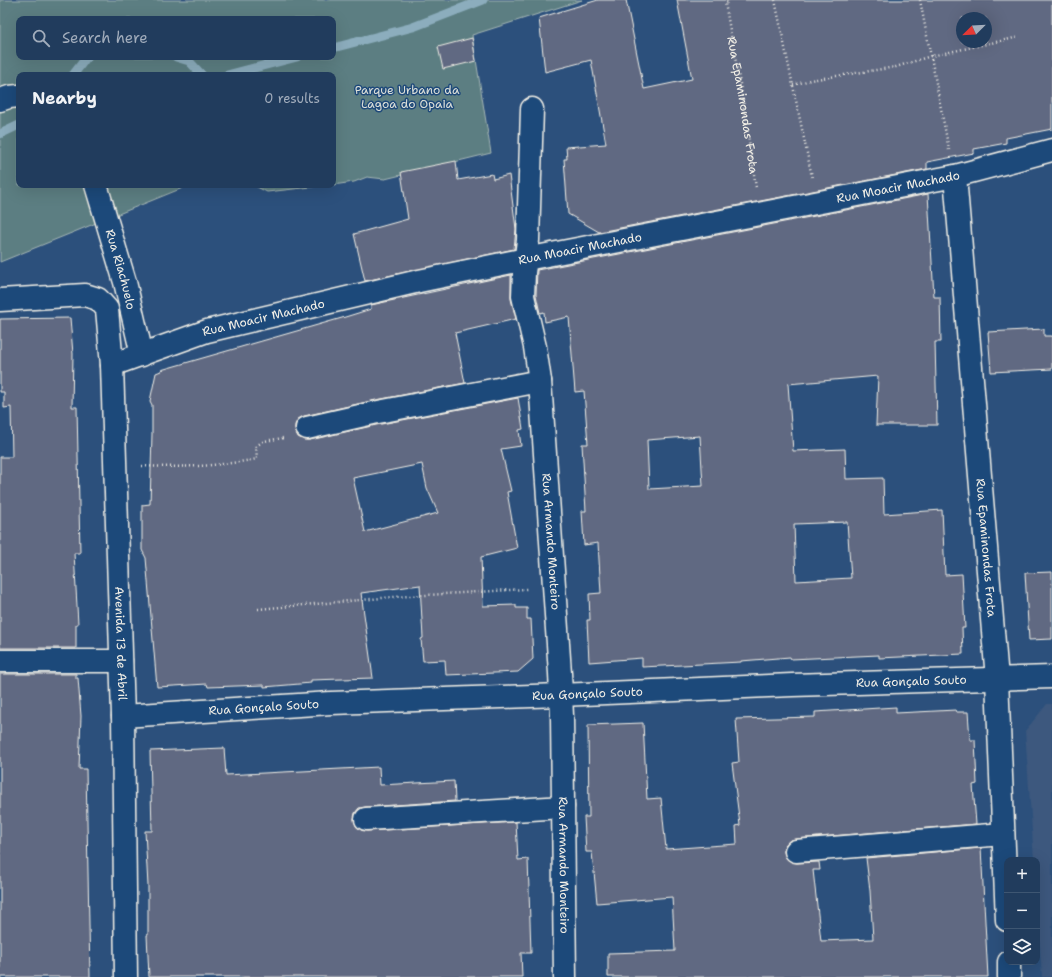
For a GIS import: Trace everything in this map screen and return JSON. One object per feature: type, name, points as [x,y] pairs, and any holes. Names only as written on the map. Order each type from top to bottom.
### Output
[{"type":"street","points":[[0,100],[16,96]]},
{"type":"street","name":"Rua Armando Monteiro","points":[[532,108],[528,240],[523,296],[535,347],[540,381],[554,588],[560,695],[565,977]]},
{"type":"street","name":"Rua Moacir Machado","points":[[112,365],[207,331],[419,281],[955,176],[1052,150]]},
{"type":"street","name":"Rua Epaminondas Frota","points":[[955,176],[997,679],[1006,893]]},
{"type":"street","name":"Rua Riachuelo","points":[[97,188],[125,282],[142,355]]},
{"type":"street","name":"Avenida 13 de Abril","points":[[0,300],[85,295],[98,299],[107,309],[112,365],[123,716],[126,977]]},
{"type":"street","points":[[307,428],[373,413],[540,381]]},
{"type":"street","points":[[0,661],[121,661]]},
{"type":"street","name":"Rua Gonçalo Souto","points":[[123,716],[331,704],[792,684],[1052,677]]},
{"type":"street","points":[[366,819],[563,807]]},
{"type":"street","points":[[796,851],[1003,834]]},
{"type":"street","points":[[1009,965],[1009,977]]},
{"type":"path","name":"Rua Epaminondas Frota","points":[[728,0],[729,2],[725,3],[743,100],[759,214]]},
{"type":"path","points":[[775,0],[817,202]]},
{"type":"path","points":[[920,0],[955,176]]},
{"type":"path","points":[[793,85],[810,80],[896,67],[931,56],[1020,37]]},
{"type":"path","points":[[115,464],[170,467],[229,464],[257,459],[256,446],[264,441],[307,433],[307,428]]},
{"type":"path","points":[[258,609],[394,597],[554,588]]},
{"type":"shaded area","points":[[1047,704],[1052,704],[1052,977],[1042,977],[1040,947],[1040,857],[1034,857],[1025,731]]},
{"type":"green space","name":"Parque Urbano da Lagoa do Opaia","points":[[0,0],[582,0],[472,35],[491,153],[385,179],[367,177],[354,182],[336,185],[336,72],[16,72],[16,188],[183,188],[0,262]]},
{"type":"green space","points":[[259,188],[302,188],[267,192]]},
{"type":"building","points":[[598,0],[626,0],[644,89],[692,79],[677,0],[1052,0],[1052,129],[1006,138],[1006,143],[974,149],[974,153],[927,162],[927,169],[599,232],[568,214],[564,159],[567,159],[566,147],[606,144],[591,60],[545,72],[539,18]]},
{"type":"building","points":[[472,38],[476,61],[443,69],[438,47]]},
{"type":"building","points":[[456,161],[458,180],[492,174],[493,179],[509,175],[516,229],[514,249],[365,281],[354,234],[408,219],[401,172]]},
{"type":"building","points":[[928,194],[934,297],[940,297],[941,342],[935,342],[937,425],[876,425],[878,376],[788,384],[793,451],[845,449],[846,479],[883,478],[884,514],[942,510],[945,575],[962,574],[965,628],[962,628],[963,654],[879,658],[879,655],[791,659],[790,657],[741,662],[642,667],[642,658],[589,662],[587,620],[590,620],[589,594],[601,593],[598,543],[584,545],[582,511],[586,511],[582,444],[588,444],[584,391],[575,392],[569,317],[545,322],[544,312],[540,313],[536,295],[537,270]],"holes":[[[700,436],[703,486],[649,489],[647,440]],[[847,522],[851,578],[796,581],[794,524]]]},
{"type":"building","points":[[511,275],[511,299],[516,319],[455,333],[465,383],[371,401],[304,416],[298,419],[295,425],[295,430],[298,437],[304,440],[310,440],[376,425],[518,398],[523,429],[519,430],[521,446],[501,449],[511,491],[507,492],[517,548],[481,557],[483,606],[516,605],[516,608],[527,608],[527,619],[531,619],[533,659],[518,672],[446,675],[445,660],[423,661],[420,585],[361,593],[373,678],[311,680],[311,683],[264,687],[264,685],[208,687],[207,684],[157,687],[146,558],[142,550],[142,505],[150,504],[152,405],[150,401],[156,373],[161,370],[371,309],[371,305]],"holes":[[[422,464],[427,488],[438,513],[365,532],[353,478]]]},
{"type":"building","points":[[70,318],[73,354],[72,407],[77,407],[80,553],[74,553],[78,624],[76,624],[76,648],[0,648],[0,457],[12,457],[11,407],[4,408],[4,392],[0,392],[0,319]]},
{"type":"building","points":[[1044,329],[1044,336],[1052,336],[1052,369],[991,372],[988,332]]},
{"type":"building","points":[[1052,572],[1052,639],[1029,640],[1025,573]]},
{"type":"building","points":[[0,674],[76,674],[76,678],[78,678],[81,716],[79,769],[86,769],[90,977],[0,977]]},
{"type":"building","points":[[896,707],[896,713],[956,710],[956,712],[968,712],[970,740],[975,740],[977,784],[973,785],[976,824],[795,839],[789,841],[785,845],[784,852],[786,858],[791,862],[797,863],[819,862],[820,870],[813,870],[821,941],[873,939],[866,858],[981,848],[988,977],[608,977],[608,953],[675,951],[672,897],[597,903],[592,852],[586,852],[584,817],[589,817],[588,725],[643,723],[647,799],[661,798],[666,849],[737,844],[736,826],[740,825],[732,763],[739,762],[736,719],[815,717],[815,712]]},
{"type":"building","points":[[224,748],[226,775],[379,767],[380,785],[454,781],[455,801],[359,808],[355,813],[354,819],[356,826],[361,830],[367,831],[516,822],[518,860],[528,859],[531,953],[521,953],[522,977],[149,977],[147,935],[148,886],[145,831],[152,831],[150,751]]},
{"type":"waterway","points":[[336,47],[413,27],[483,0]]},
{"type":"waterway","points":[[75,72],[84,60]]},
{"type":"waterway","points":[[186,60],[189,61],[199,72]]},
{"type":"waterway","points":[[239,72],[285,60]]},
{"type":"waterway","points":[[0,134],[16,126]]}]
